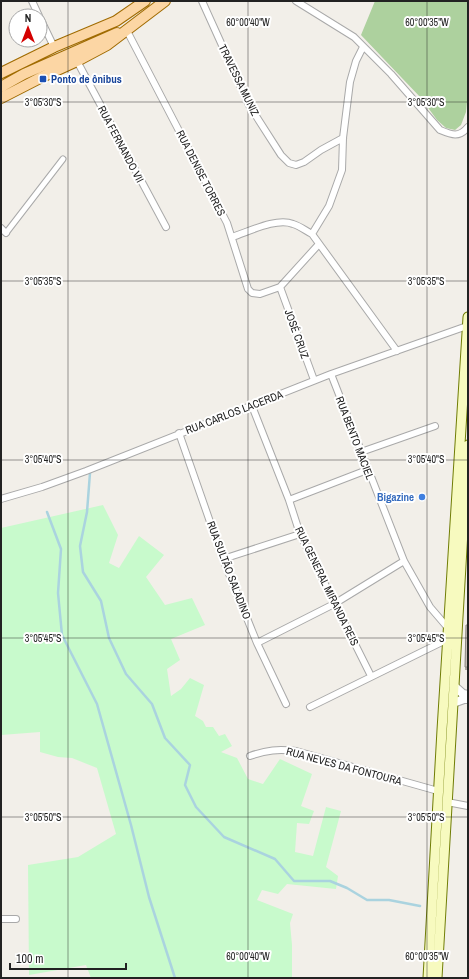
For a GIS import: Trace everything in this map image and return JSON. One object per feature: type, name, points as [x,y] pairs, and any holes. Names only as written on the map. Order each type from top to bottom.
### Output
[{"type":"main road","points":[[1,98],[107,45],[164,1]]},
{"type":"main road","points":[[1,74],[54,47],[116,21],[142,2]]},
{"type":"main road","points":[[1,86],[81,48],[126,29]]},
{"type":"main road","points":[[437,978],[454,686],[467,321]]},
{"type":"main road","points":[[428,978],[448,628],[468,445]]},
{"type":"street","name":"TRAVESSA MUNIZ","points":[[202,1],[249,105],[281,156],[289,164],[296,165],[304,162],[321,150],[343,138]]},
{"type":"street","points":[[296,1],[354,37],[390,74],[440,130],[450,135],[458,135],[464,132],[468,127]]},
{"type":"street","name":"RUA DENISE TORRES","points":[[126,29],[227,223],[248,289],[252,293],[260,294],[280,287]]},
{"type":"street","points":[[48,34],[54,47]]},
{"type":"street","points":[[312,234],[329,206],[342,170],[343,138],[350,82],[356,61],[363,47]]},
{"type":"street","name":"RUA FERNANDO VII","points":[[77,61],[166,227]]},
{"type":"street","points":[[1,228],[6,233],[62,159]]},
{"type":"street","points":[[232,237],[271,224],[282,222],[292,223],[312,234],[397,351]]},
{"type":"street","points":[[280,287],[319,244]]},
{"type":"street","name":"JOSÉ CRUZ","points":[[280,287],[314,380]]},
{"type":"street","name":"RUA CARLOS LACERDA","points":[[1,499],[42,487],[86,471],[314,380],[397,351],[467,321]]},
{"type":"street","name":"RUA BENTO MACIEL","points":[[331,374],[367,470],[404,561],[430,607],[448,628]]},
{"type":"street","name":"RUA GENERAL MIRANDA REIS","points":[[252,406],[289,500],[300,534],[371,676]]},
{"type":"street","points":[[361,452],[435,426]]},
{"type":"street","name":"RUA SULTÃO SALADINO","points":[[179,433],[223,559],[257,643],[286,704]]},
{"type":"street","points":[[289,500],[367,470]]},
{"type":"street","points":[[223,559],[300,534]]},
{"type":"street","points":[[257,643],[334,604],[404,561]]},
{"type":"street","points":[[310,707],[448,639]]},
{"type":"street","points":[[454,686],[463,694],[468,695]]},
{"type":"street","points":[[453,703],[464,699],[468,700]]},
{"type":"street","name":"RUA NEVES DA FONTOURA","points":[[250,756],[267,750],[285,750],[296,752],[438,791]]},
{"type":"street","points":[[447,802],[468,806]]},
{"type":"street","points":[[1,919],[16,919]]},
{"type":"green space","points":[[375,1],[468,1],[468,92],[466,112],[461,125],[455,130],[446,128],[437,120],[421,98],[361,35]]},
{"type":"green space","points":[[103,505],[118,535],[109,563],[119,568],[139,536],[164,555],[146,577],[165,605],[192,598],[205,625],[171,639],[180,660],[167,669],[171,696],[181,689],[190,678],[204,685],[195,716],[203,721],[206,727],[213,727],[219,736],[225,734],[232,746],[221,752],[237,758],[248,779],[263,784],[280,759],[312,774],[301,806],[314,811],[309,824],[297,823],[295,852],[313,856],[326,807],[341,811],[326,867],[338,876],[336,889],[287,884],[278,894],[262,890],[257,900],[293,914],[290,923],[292,978],[91,978],[86,965],[29,975],[28,865],[78,857],[116,834],[97,768],[72,758],[58,757],[40,752],[40,732],[1,735],[1,528]]},
{"type":"building","points":[[466,625],[468,625],[468,667],[465,667]]},
{"type":"waterway","points":[[90,473],[87,512],[80,546],[83,572],[101,601],[109,638],[126,674],[152,704],[165,738],[190,765],[185,785],[196,807],[224,837],[275,859],[294,881],[330,881],[347,888],[367,900],[389,900],[420,906]]},
{"type":"waterway","points":[[47,512],[61,549],[58,593],[62,635],[97,704],[131,825],[149,897],[175,978]]},
{"type":"place","name":"Ponto de ônibus","points":[[43,79]]},
{"type":"place","name":"Bigazine","points":[[422,497]]}]
